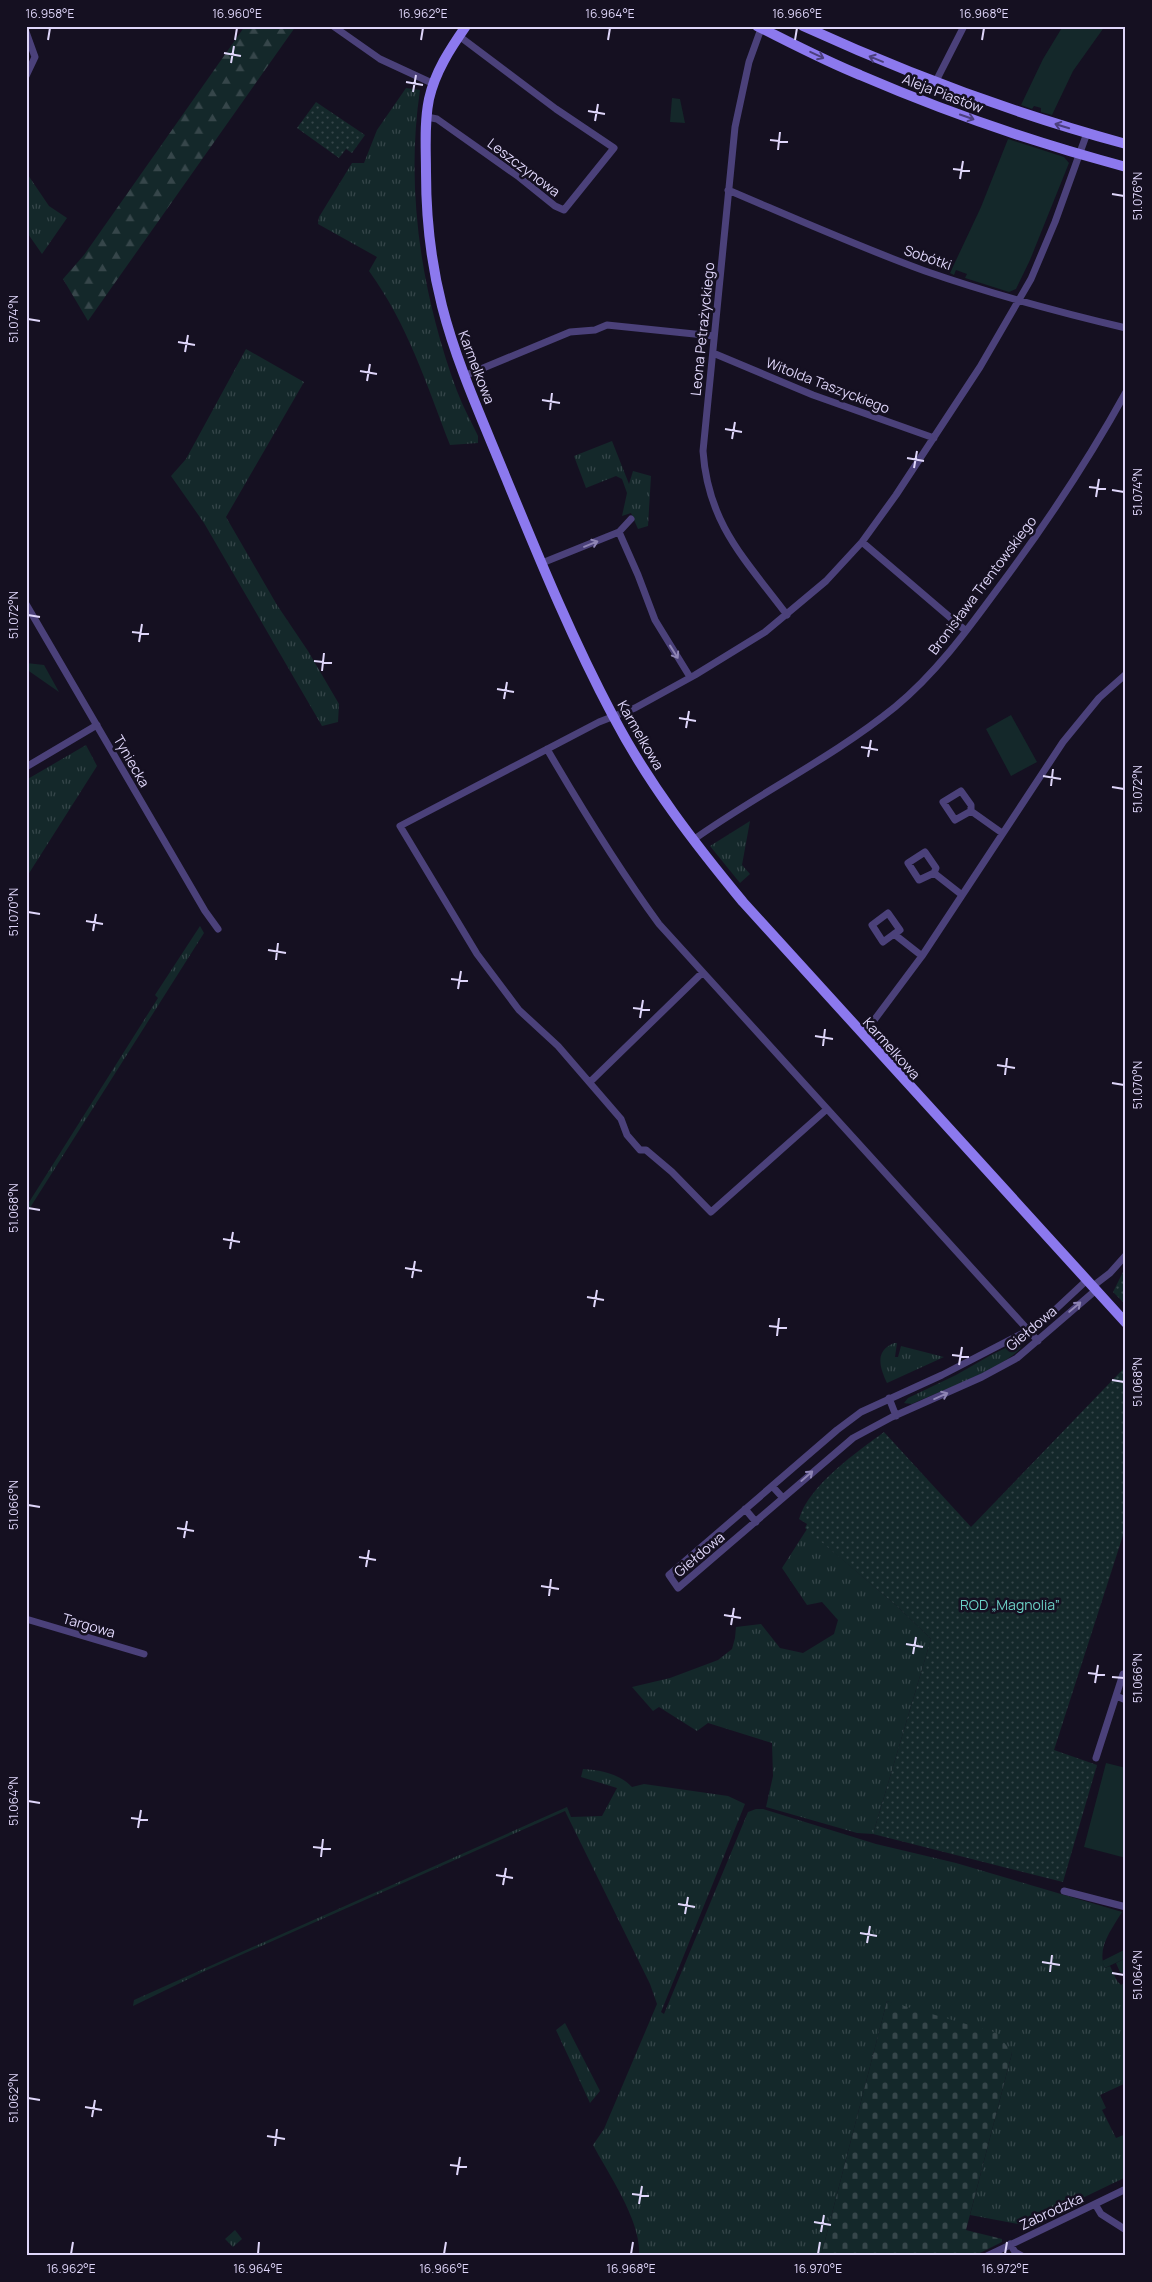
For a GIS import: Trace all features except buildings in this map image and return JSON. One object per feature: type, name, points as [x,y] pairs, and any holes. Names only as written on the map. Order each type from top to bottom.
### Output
[{"type":"street","points":[[333,26],[380,59],[434,84]]},
{"type":"street","name":"Karmelkowa","points":[[466,26],[442,64],[434,84],[427,117],[426,180],[430,236],[441,304],[464,376],[542,563],[571,630],[614,717],[652,780],[693,840],[742,902],[1126,1322]]},
{"type":"street","name":"Aleja Piastów","points":[[803,26],[935,83],[1016,112],[1126,144]]},
{"type":"street","points":[[935,83],[964,26]]},
{"type":"street","name":"Aleja Piastów","points":[[760,27],[859,75],[936,107],[1081,155],[1126,166]]},
{"type":"street","name":"Leona Petrażyckiego","points":[[760,27],[741,92],[728,190],[703,451],[707,485],[723,528],[787,615]]},
{"type":"street","points":[[26,32],[35,57],[26,76]]},
{"type":"street","name":"Leszczynowa","points":[[427,117],[437,119],[519,177],[555,206],[564,210],[614,148],[556,109],[459,36]]},
{"type":"street","points":[[826,1109],[711,1212],[672,1172],[646,1150],[640,1150],[627,1135],[621,1119],[590,1082],[558,1046],[519,1010],[477,954],[400,826],[600,722],[635,708],[690,677],[765,632],[826,581],[862,542],[934,438],[980,367],[1034,271],[1081,155],[1087,133]]},
{"type":"street","name":"Sobótki","points":[[728,190],[835,236],[926,271],[1018,301],[1126,328]]},
{"type":"street","points":[[464,376],[570,332],[594,330],[607,325],[714,336]]},
{"type":"street","name":"Witolda Taszyckiego","points":[[713,354],[813,395],[934,438]]},
{"type":"street","name":"Bronisława Trentowskiego","points":[[693,840],[861,733],[924,680],[966,631],[1056,506],[1126,392]]},
{"type":"street","points":[[542,563],[619,532],[630,519]]},
{"type":"street","points":[[619,532],[638,574],[655,620],[690,677]]},
{"type":"street","points":[[862,542],[966,631]]},
{"type":"street","name":"Tyniecka","points":[[26,604],[205,911],[218,929]]},
{"type":"street","points":[[861,1033],[872,1023],[922,956],[1066,737],[1099,698],[1126,674]]},
{"type":"street","points":[[26,766],[97,725]]},
{"type":"street","points":[[547,749],[629,882],[659,924],[1038,1341]]},
{"type":"street","points":[[971,811],[1002,833]]},
{"type":"street","points":[[934,872],[962,895]]},
{"type":"street","points":[[894,934],[922,956]]},
{"type":"street","points":[[590,1082],[702,973]]},
{"type":"street","points":[[1092,1286],[1110,1273],[1126,1255]]},
{"type":"street","name":"Giełdowa","points":[[1092,1286],[1038,1341],[1017,1358],[997,1370],[896,1416],[854,1438],[678,1588],[669,1576],[836,1430],[866,1409],[942,1375],[1027,1331],[1092,1286]]},
{"type":"street","points":[[889,1398],[896,1416]]},
{"type":"street","points":[[772,1486],[783,1498]]},
{"type":"street","points":[[745,1509],[756,1522]]},
{"type":"street","name":"Targowa","points":[[26,1619],[144,1654]]},
{"type":"street","points":[[1096,1758],[1123,1674]]},
{"type":"street","points":[[1116,1696],[1126,1700]]},
{"type":"street","points":[[1064,1890],[1126,1907]]},
{"type":"street","name":"Zabrodzka","points":[[987,2256],[1126,2189]]},
{"type":"street","points":[[1095,2204],[1101,2214],[1126,2230]]},
{"type":"street","points":[[1010,2244],[1015,2252],[1022,2256]]},
{"type":"green space","points":[[245,26],[296,26],[88,321],[63,279],[84,255]]},
{"type":"green space","points":[[1063,26],[1105,26],[1073,71],[1052,115],[1041,112],[1041,108],[1034,106],[1032,109],[1021,105],[1043,59]]},
{"type":"green space","points":[[406,88],[420,90],[416,128],[416,205],[426,281],[445,355],[459,397],[478,436],[478,443],[450,445],[405,333],[383,291],[369,271],[377,257],[318,224],[319,217],[352,163],[364,163],[377,130]]},
{"type":"green space","points":[[672,98],[680,99],[685,123],[670,122]]},
{"type":"green space","points":[[316,102],[365,135],[352,153],[346,149],[339,158],[297,128]]},
{"type":"green space","points":[[1008,139],[1064,157],[1069,163],[1030,260],[1016,289],[1009,292],[965,278],[967,274],[956,270],[954,275],[950,273],[981,207]]},
{"type":"green space","points":[[28,175],[49,206],[67,218],[42,254],[26,231],[26,177]]},
{"type":"green space","points":[[246,349],[304,382],[226,517],[277,605],[308,651],[339,704],[338,722],[322,726],[204,523],[171,476],[186,459]]},
{"type":"green space","points":[[612,441],[629,484],[633,471],[651,476],[648,526],[638,529],[631,513],[622,516],[627,493],[622,479],[616,476],[586,488],[574,456]]},
{"type":"green space","points":[[26,663],[44,665],[59,692],[26,669]]},
{"type":"green space","points":[[1011,715],[1037,762],[1011,776],[986,729]]},
{"type":"green space","points":[[86,745],[97,766],[26,878],[26,780]]},
{"type":"green space","points":[[750,821],[742,865],[750,874],[740,883],[710,846]]},
{"type":"green space","points":[[200,926],[204,933],[26,1214],[26,1207],[158,998],[155,995]]},
{"type":"green space","points":[[1126,1266],[1126,1305],[1113,1292]]},
{"type":"green space","points":[[1018,1342],[1022,1346],[1014,1354],[988,1370],[912,1404],[904,1403],[908,1398]]},
{"type":"green space","points":[[897,1343],[895,1357],[898,1357],[901,1346],[944,1357],[887,1383],[882,1372],[880,1360],[883,1351]]},
{"type":"green space","name":"ROD „Magnolia”","points":[[1126,1366],[1126,1526],[1054,1750],[1097,1765],[1063,1882],[873,1834],[931,1639],[898,1607],[805,1528],[807,1524],[799,1519],[804,1506],[835,1470],[884,1432],[971,1527]]},
{"type":"green space","points":[[807,1529],[898,1607],[931,1639],[873,1834],[857,1833],[766,1807],[773,1776],[772,1743],[708,1723],[697,1731],[659,1707],[653,1711],[632,1687],[670,1678],[718,1660],[732,1649],[736,1627],[761,1624],[780,1648],[803,1653],[834,1634],[838,1620],[822,1602],[807,1605],[782,1568]]},
{"type":"green space","points":[[1106,1763],[1126,1768],[1126,1858],[1084,1847]]},
{"type":"green space","points":[[583,1769],[597,1770],[610,1774],[622,1779],[632,1787],[644,1784],[728,1796],[745,1804],[661,2012],[664,2014],[748,1812],[756,1809],[763,1809],[876,1844],[956,1863],[1122,1912],[1106,1939],[1102,1953],[1105,1968],[1110,1966],[1121,1985],[1126,1981],[1126,2083],[1100,2095],[1106,2108],[1102,2110],[1116,2138],[1126,2134],[1126,2177],[1037,2220],[1027,2222],[1026,2232],[1022,2231],[1023,2225],[970,2215],[1012,2053],[887,2001],[821,2256],[639,2256],[639,2243],[630,2214],[593,2145],[604,2129],[657,2004],[650,1984],[565,1811],[207,1970],[133,2006],[134,2000],[567,1807],[571,1817],[602,1816],[617,1788],[581,1777]]},
{"type":"green space","points":[[1126,1949],[1126,1958],[1105,1968],[1102,1961]]},
{"type":"green space","points":[[1126,1958],[1126,1974],[1120,1972],[1116,1963]]},
{"type":"green space","points":[[887,2001],[997,2033],[1012,2053],[966,2230],[1002,2239],[1002,2242],[974,2256],[821,2256]]},
{"type":"green space","points":[[565,2023],[600,2091],[590,2103],[556,2030]]},
{"type":"green space","points":[[235,2230],[242,2239],[233,2247],[225,2239]]}]
